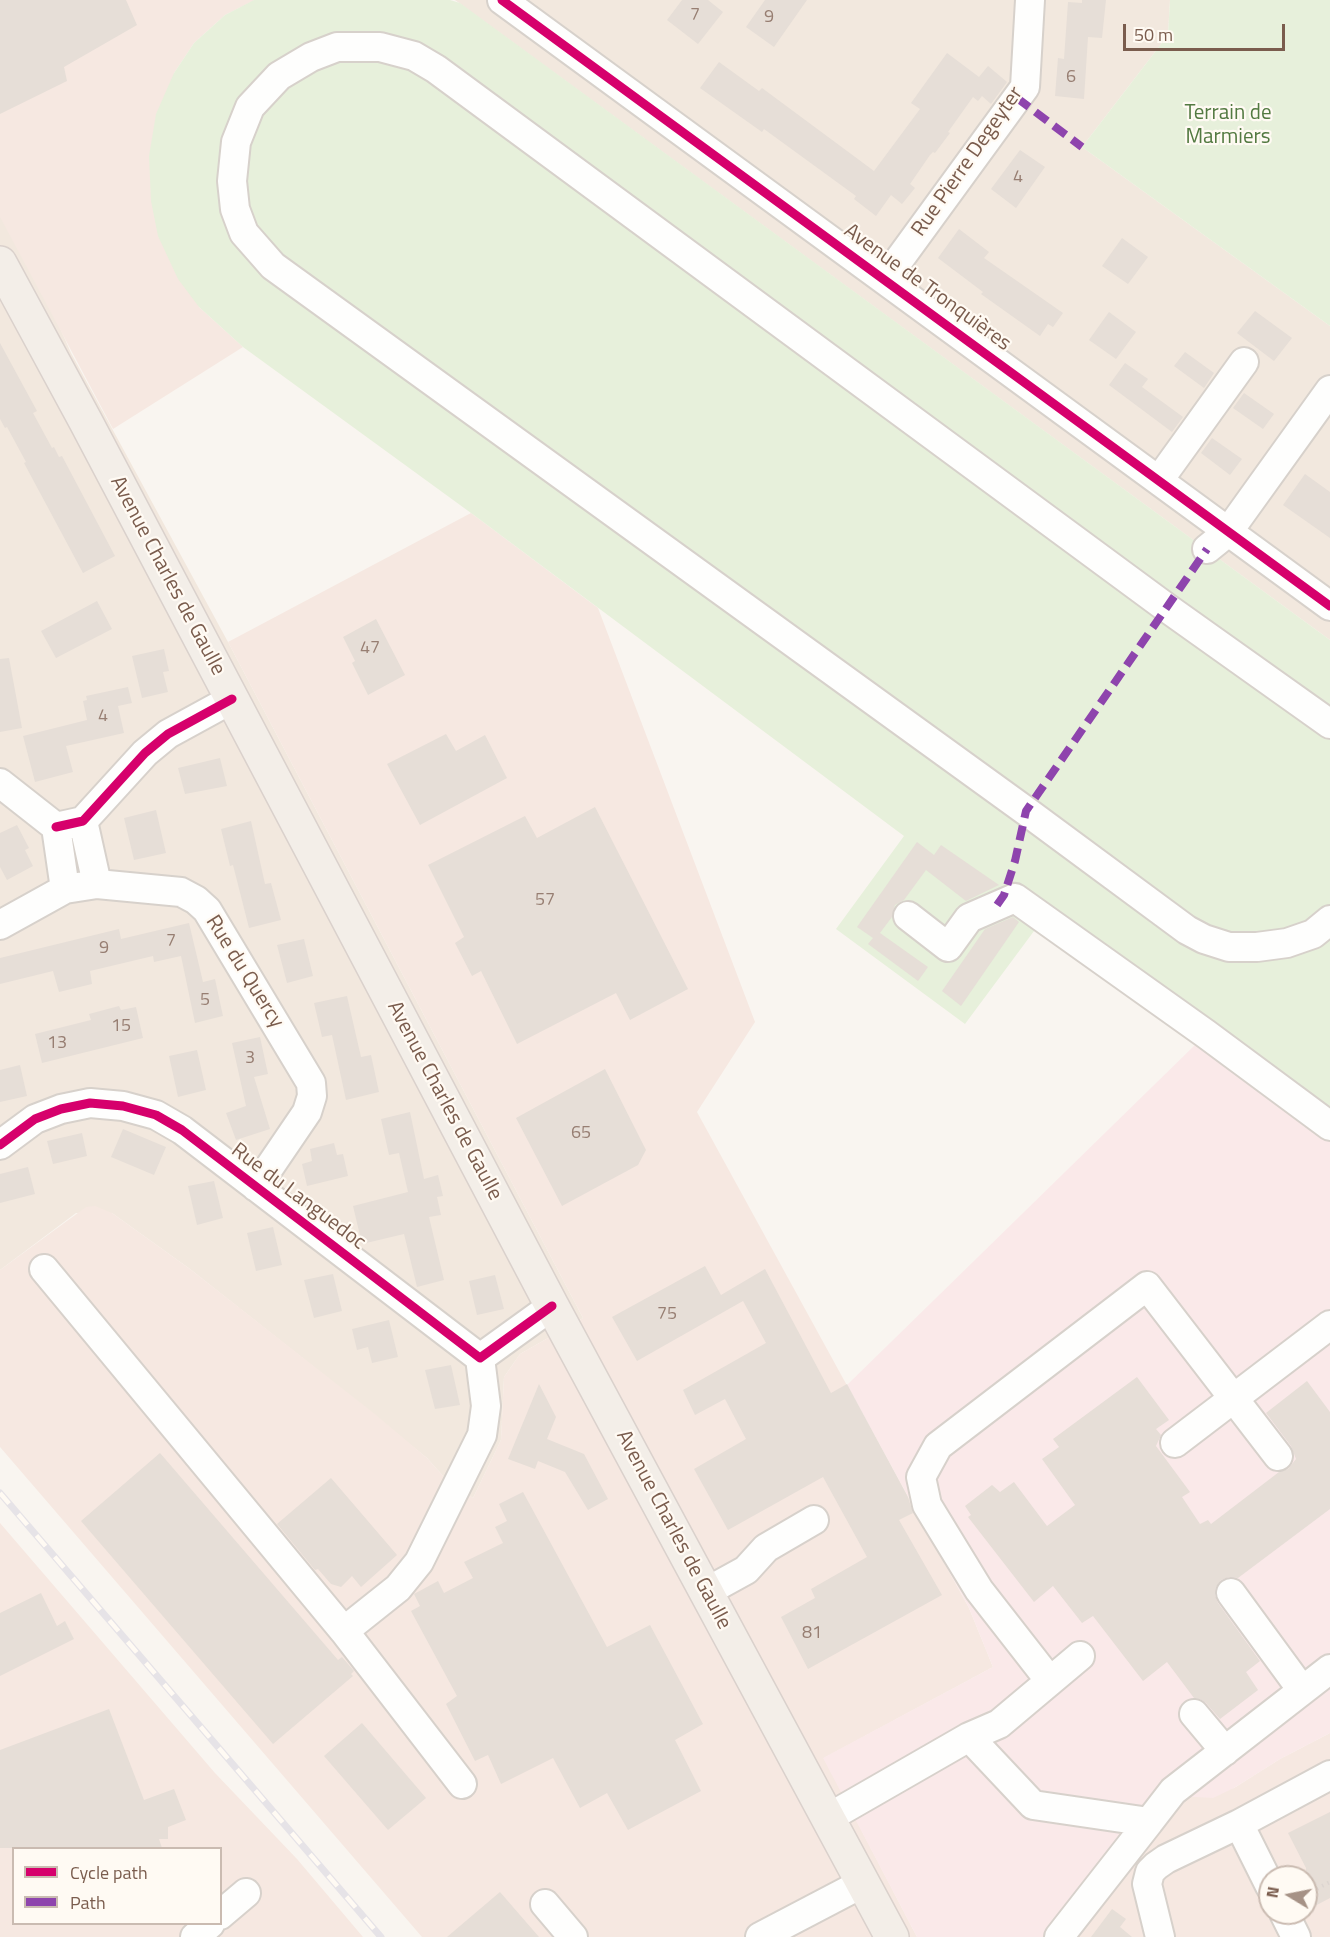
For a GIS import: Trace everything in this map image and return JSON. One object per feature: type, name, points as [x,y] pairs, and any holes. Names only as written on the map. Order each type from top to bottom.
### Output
[{"type":"main road","name":"Avenue Charles de Gaulle","points":[[0,263],[552,1306],[892,1937]]},
{"type":"street","name":"Avenue de Tronquières","points":[[502,0],[1159,480],[1217,540],[1330,606]]},
{"type":"street","name":"Rue Pierre Degeyter","points":[[885,279],[1025,87],[1030,0]]},
{"type":"street","points":[[1330,724],[1158,601],[436,69],[414,56],[380,47],[337,47],[311,57],[279,76],[250,106],[236,142],[232,181],[235,209],[244,233],[273,266],[1187,930],[1204,939],[1229,947],[1257,947],[1287,943],[1313,934],[1330,920]]},
{"type":"street","points":[[1159,480],[1245,362]]},
{"type":"street","points":[[1217,540],[1330,390]]},
{"type":"street","points":[[56,827],[83,821],[145,753],[168,734],[232,699]]},
{"type":"street","points":[[0,783],[56,827],[65,889]]},
{"type":"street","points":[[0,925],[65,889],[97,884],[83,821]]},
{"type":"street","name":"Rue du Quercy","points":[[97,884],[181,892],[196,900],[207,910],[312,1083],[312,1096],[307,1112],[256,1187]]},
{"type":"street","points":[[908,916],[948,947],[969,918],[1015,898],[1206,1034],[1330,1126]]},
{"type":"street","name":"Rue du Languedoc","points":[[0,1145],[35,1119],[60,1109],[90,1103],[123,1106],[156,1115],[182,1130],[480,1358]]},
{"type":"street","points":[[44,1269],[344,1631],[462,1784]]},
{"type":"street","points":[[1050,1682],[978,1590],[927,1505],[921,1477],[938,1446],[1148,1286],[1278,1456]]},
{"type":"street","points":[[344,1631],[398,1588],[419,1562],[482,1435],[486,1406],[480,1358],[552,1306]]},
{"type":"street","points":[[1175,1443],[1330,1325]]},
{"type":"street","points":[[706,1592],[746,1569],[766,1548],[814,1520]]},
{"type":"street","points":[[1231,1593],[1302,1690]]},
{"type":"street","points":[[828,1818],[969,1737],[999,1724],[1080,1656]]},
{"type":"street","points":[[1059,1937],[1173,1791],[1330,1669]]},
{"type":"street","points":[[1194,1714],[1225,1751]]},
{"type":"street","points":[[969,1737],[1033,1805],[1149,1822]]},
{"type":"street","points":[[1160,1937],[1147,1884],[1150,1872],[1166,1859],[1239,1824],[1330,1775]]},
{"type":"street","points":[[1239,1824],[1260,1865]]},
{"type":"street","points":[[760,1937],[863,1883]]},
{"type":"street","points":[[222,1913],[246,1893]]},
{"type":"street","points":[[544,1904],[573,1937]]},
{"type":"street","points":[[195,1937],[208,1925]]},
{"type":"shaded area","points":[[0,0],[255,0],[225,15],[194,43],[174,73],[199,307],[243,347],[113,429],[0,217]]},
{"type":"shaded area","points":[[455,0],[1170,0],[1168,35],[1082,147],[1330,326],[1330,640]]},
{"type":"shaded area","points":[[0,213],[57,321],[71,353],[228,642],[583,1318],[520,1354],[504,1377],[501,1440],[473,1498],[444,1477],[427,1458],[190,1269],[112,1213],[76,1213],[0,1270]]},
{"type":"shaded area","points":[[471,513],[598,608],[755,1022],[697,1112],[969,1608],[993,1667],[824,1758],[917,1937],[422,1937],[0,1447],[0,1270],[86,1207],[95,1206],[112,1213],[190,1269],[375,1414],[427,1458],[444,1477],[473,1498],[501,1440],[504,1377],[520,1354],[583,1318],[228,642]]},
{"type":"shaded area","points":[[1196,1044],[1330,1142],[1330,1733],[1213,1798],[1178,1796],[1069,1937],[917,1937],[823,1758],[993,1667],[969,1608],[847,1385]]},
{"type":"shaded area","points":[[0,1523],[215,1773],[297,1859],[363,1937],[0,1937]]},
{"type":"shaded area","points":[[1330,1733],[1330,1937],[1069,1937],[1178,1796],[1234,1788],[1280,1759]]},
{"type":"green space","points":[[254,0],[450,0],[460,3],[1330,640],[1330,1142],[1037,927],[965,1024],[836,929],[904,836],[471,513],[243,347],[199,307],[178,279],[158,236],[151,201],[149,156],[156,114],[174,73],[194,43],[225,15]]},
{"type":"green space","name":"Terrain de Marmiers","points":[[1170,0],[1330,0],[1330,326],[1082,147],[1168,35]]},
{"type":"building","points":[[0,0],[126,0],[137,25],[64,67],[67,81],[0,114]]},
{"type":"building","points":[[682,0],[708,0],[723,12],[698,44],[667,20]]},
{"type":"building","points":[[765,0],[807,0],[774,47],[746,27]]},
{"type":"building","points":[[1082,0],[1106,0],[1102,38],[1088,37],[1084,99],[1055,96],[1058,58],[1064,59],[1068,2],[1082,3]]},
{"type":"building","points":[[947,53],[979,77],[988,66],[1007,82],[991,104],[982,96],[978,101],[973,97],[948,132],[950,133],[935,153],[930,155],[910,184],[915,188],[902,204],[891,195],[876,216],[854,199],[856,196],[764,129],[762,132],[700,88],[719,62],[759,91],[762,88],[874,171],[920,109],[911,103]]},
{"type":"building","points":[[1020,150],[1045,167],[1016,208],[991,189]]},
{"type":"building","points":[[959,229],[989,252],[984,258],[1063,313],[1053,327],[1048,324],[1040,336],[981,294],[983,292],[938,258]]},
{"type":"building","points":[[1122,238],[1148,257],[1128,284],[1102,266]]},
{"type":"building","points":[[1255,311],[1292,338],[1274,361],[1237,333]]},
{"type":"building","points":[[1109,312],[1136,332],[1116,359],[1089,340]]},
{"type":"building","points":[[0,343],[37,411],[33,413],[52,448],[54,447],[59,457],[62,456],[115,556],[83,573],[24,463],[26,462],[7,427],[5,428],[0,419]]},
{"type":"building","points":[[1185,352],[1214,373],[1204,388],[1174,366]]},
{"type":"building","points":[[1125,363],[1148,379],[1142,387],[1183,417],[1172,432],[1109,385]]},
{"type":"building","points":[[1244,393],[1274,414],[1263,429],[1233,408]]},
{"type":"building","points":[[1212,438],[1242,459],[1230,475],[1201,453]]},
{"type":"building","points":[[1305,474],[1330,492],[1330,538],[1283,505]]},
{"type":"building","points":[[97,601],[112,629],[56,658],[41,631]]},
{"type":"building","points":[[376,619],[405,675],[368,695],[352,663],[355,661],[343,637]]},
{"type":"building","points":[[164,649],[169,671],[163,672],[168,692],[142,698],[132,656]]},
{"type":"building","points":[[9,658],[22,728],[0,732],[0,659]]},
{"type":"building","points":[[128,687],[132,703],[118,706],[124,733],[66,746],[73,772],[35,782],[23,736],[87,720],[83,701],[87,700],[86,696]]},
{"type":"building","points":[[446,734],[456,751],[485,735],[507,778],[420,825],[387,764]]},
{"type":"building","points":[[220,758],[227,786],[185,794],[178,768]]},
{"type":"building","points":[[595,807],[688,989],[630,1020],[616,993],[517,1044],[481,971],[472,976],[455,943],[464,937],[428,865],[525,816],[537,838]]},
{"type":"building","points":[[156,810],[166,853],[134,860],[124,818]]},
{"type":"building","points":[[251,821],[265,884],[271,883],[281,920],[249,928],[221,829]]},
{"type":"building","points":[[17,825],[29,848],[25,850],[33,866],[7,880],[0,867],[0,833]]},
{"type":"building","points":[[917,842],[934,855],[941,845],[999,885],[966,901],[926,870],[904,900],[895,905],[892,917],[880,933],[928,967],[918,981],[868,944],[873,938],[857,927]]},
{"type":"building","points":[[1013,917],[1019,922],[961,1006],[942,991],[985,929]]},
{"type":"building","points":[[189,923],[203,982],[215,979],[223,1016],[195,1023],[181,956],[154,962],[153,956],[90,971],[92,984],[59,992],[53,971],[0,984],[0,958],[119,929],[121,939]]},
{"type":"building","points":[[304,939],[313,976],[287,983],[277,945]]},
{"type":"building","points":[[347,996],[361,1057],[371,1055],[379,1092],[346,1100],[332,1035],[322,1037],[314,1003]]},
{"type":"building","points":[[119,1006],[121,1010],[136,1007],[143,1038],[42,1063],[35,1034],[91,1020],[89,1014]]},
{"type":"building","points":[[260,1037],[268,1074],[254,1077],[270,1129],[236,1140],[226,1113],[246,1106],[232,1043]]},
{"type":"building","points":[[197,1050],[206,1090],[178,1097],[169,1056]]},
{"type":"building","points":[[20,1065],[27,1096],[0,1102],[0,1070]]},
{"type":"building","points":[[605,1069],[646,1150],[638,1165],[562,1206],[516,1118]]},
{"type":"building","points":[[410,1112],[424,1179],[438,1175],[443,1196],[437,1197],[441,1215],[429,1217],[444,1280],[417,1287],[404,1234],[362,1244],[353,1206],[408,1192],[399,1153],[389,1155],[381,1119]]},
{"type":"building","points":[[123,1129],[166,1147],[154,1175],[111,1157]]},
{"type":"building","points":[[82,1133],[87,1156],[53,1164],[47,1141]]},
{"type":"building","points":[[334,1143],[337,1155],[343,1154],[348,1176],[307,1186],[302,1164],[312,1161],[310,1149]]},
{"type":"building","points":[[28,1167],[35,1194],[0,1203],[0,1174]]},
{"type":"building","points":[[214,1181],[223,1218],[197,1225],[188,1186]]},
{"type":"building","points":[[273,1227],[282,1265],[256,1271],[247,1233]]},
{"type":"building","points":[[705,1266],[721,1295],[765,1269],[831,1393],[847,1384],[908,1497],[913,1513],[899,1520],[942,1595],[808,1669],[781,1617],[815,1598],[811,1589],[867,1557],[823,1477],[728,1530],[694,1469],[746,1439],[725,1399],[695,1415],[683,1390],[766,1343],[743,1301],[637,1361],[612,1317]]},
{"type":"building","points":[[333,1274],[342,1311],[314,1318],[304,1280]]},
{"type":"building","points":[[495,1275],[504,1309],[477,1315],[469,1281]]},
{"type":"building","points":[[389,1320],[398,1357],[372,1363],[368,1347],[357,1350],[352,1329]]},
{"type":"building","points":[[451,1365],[460,1405],[435,1409],[425,1370]]},
{"type":"building","points":[[1137,1377],[1169,1420],[1156,1429],[1161,1435],[1156,1446],[1190,1492],[1182,1497],[1200,1524],[1208,1520],[1211,1524],[1279,1472],[1288,1469],[1296,1459],[1291,1446],[1266,1413],[1307,1381],[1330,1412],[1330,1509],[1238,1578],[1229,1577],[1221,1580],[1216,1587],[1215,1595],[1218,1603],[1260,1661],[1246,1672],[1258,1690],[1220,1719],[1206,1703],[1194,1698],[1167,1662],[1143,1681],[1093,1616],[1082,1623],[1053,1586],[1034,1602],[968,1517],[971,1515],[965,1506],[992,1485],[1000,1492],[1014,1482],[1047,1526],[1075,1505],[1042,1459],[1059,1447],[1053,1439]]},
{"type":"building","points":[[539,1384],[556,1417],[547,1439],[584,1454],[608,1499],[588,1510],[565,1472],[538,1461],[535,1469],[508,1459]]},
{"type":"building","points":[[160,1453],[338,1660],[342,1657],[354,1671],[351,1674],[353,1676],[273,1744],[81,1521]]},
{"type":"building","points":[[331,1478],[397,1555],[361,1587],[352,1576],[341,1587],[331,1584],[318,1569],[315,1570],[277,1524]]},
{"type":"building","points":[[523,1492],[607,1647],[650,1625],[703,1724],[675,1740],[701,1791],[628,1830],[607,1793],[580,1808],[553,1758],[501,1784],[488,1755],[475,1761],[446,1704],[457,1696],[411,1611],[420,1606],[414,1594],[438,1581],[444,1593],[473,1578],[464,1562],[503,1543],[495,1527],[507,1521],[499,1504]]},
{"type":"building","points":[[41,1593],[57,1626],[65,1621],[74,1639],[0,1676],[0,1613]]},
{"type":"building","points":[[109,1709],[144,1800],[174,1789],[186,1820],[168,1827],[168,1839],[159,1839],[162,1847],[0,1848],[0,1750]]},
{"type":"building","points":[[362,1723],[426,1798],[388,1830],[324,1756]]},
{"type":"building","points":[[1330,1812],[1330,1898],[1318,1904],[1318,1865],[1304,1865],[1288,1833]]},
{"type":"building","points":[[500,1892],[539,1937],[447,1937]]},
{"type":"building","points":[[1112,1909],[1126,1919],[1120,1927],[1132,1937],[1091,1937]]},
{"type":"railway","points":[[0,1493],[381,1937]]},
{"type":"marked path","points":[[1017,98],[1082,147]]},
{"type":"marked path","points":[[997,905],[1004,895],[1015,861],[1026,811],[1207,549]]},
{"type":"cycle path","points":[[502,0],[1330,606]]},
{"type":"cycle path","points":[[56,827],[83,821],[145,753],[168,734],[232,699]]},
{"type":"cycle path","points":[[0,1145],[35,1119],[61,1109],[90,1103],[123,1106],[156,1115],[182,1130],[480,1358],[552,1306]]}]
